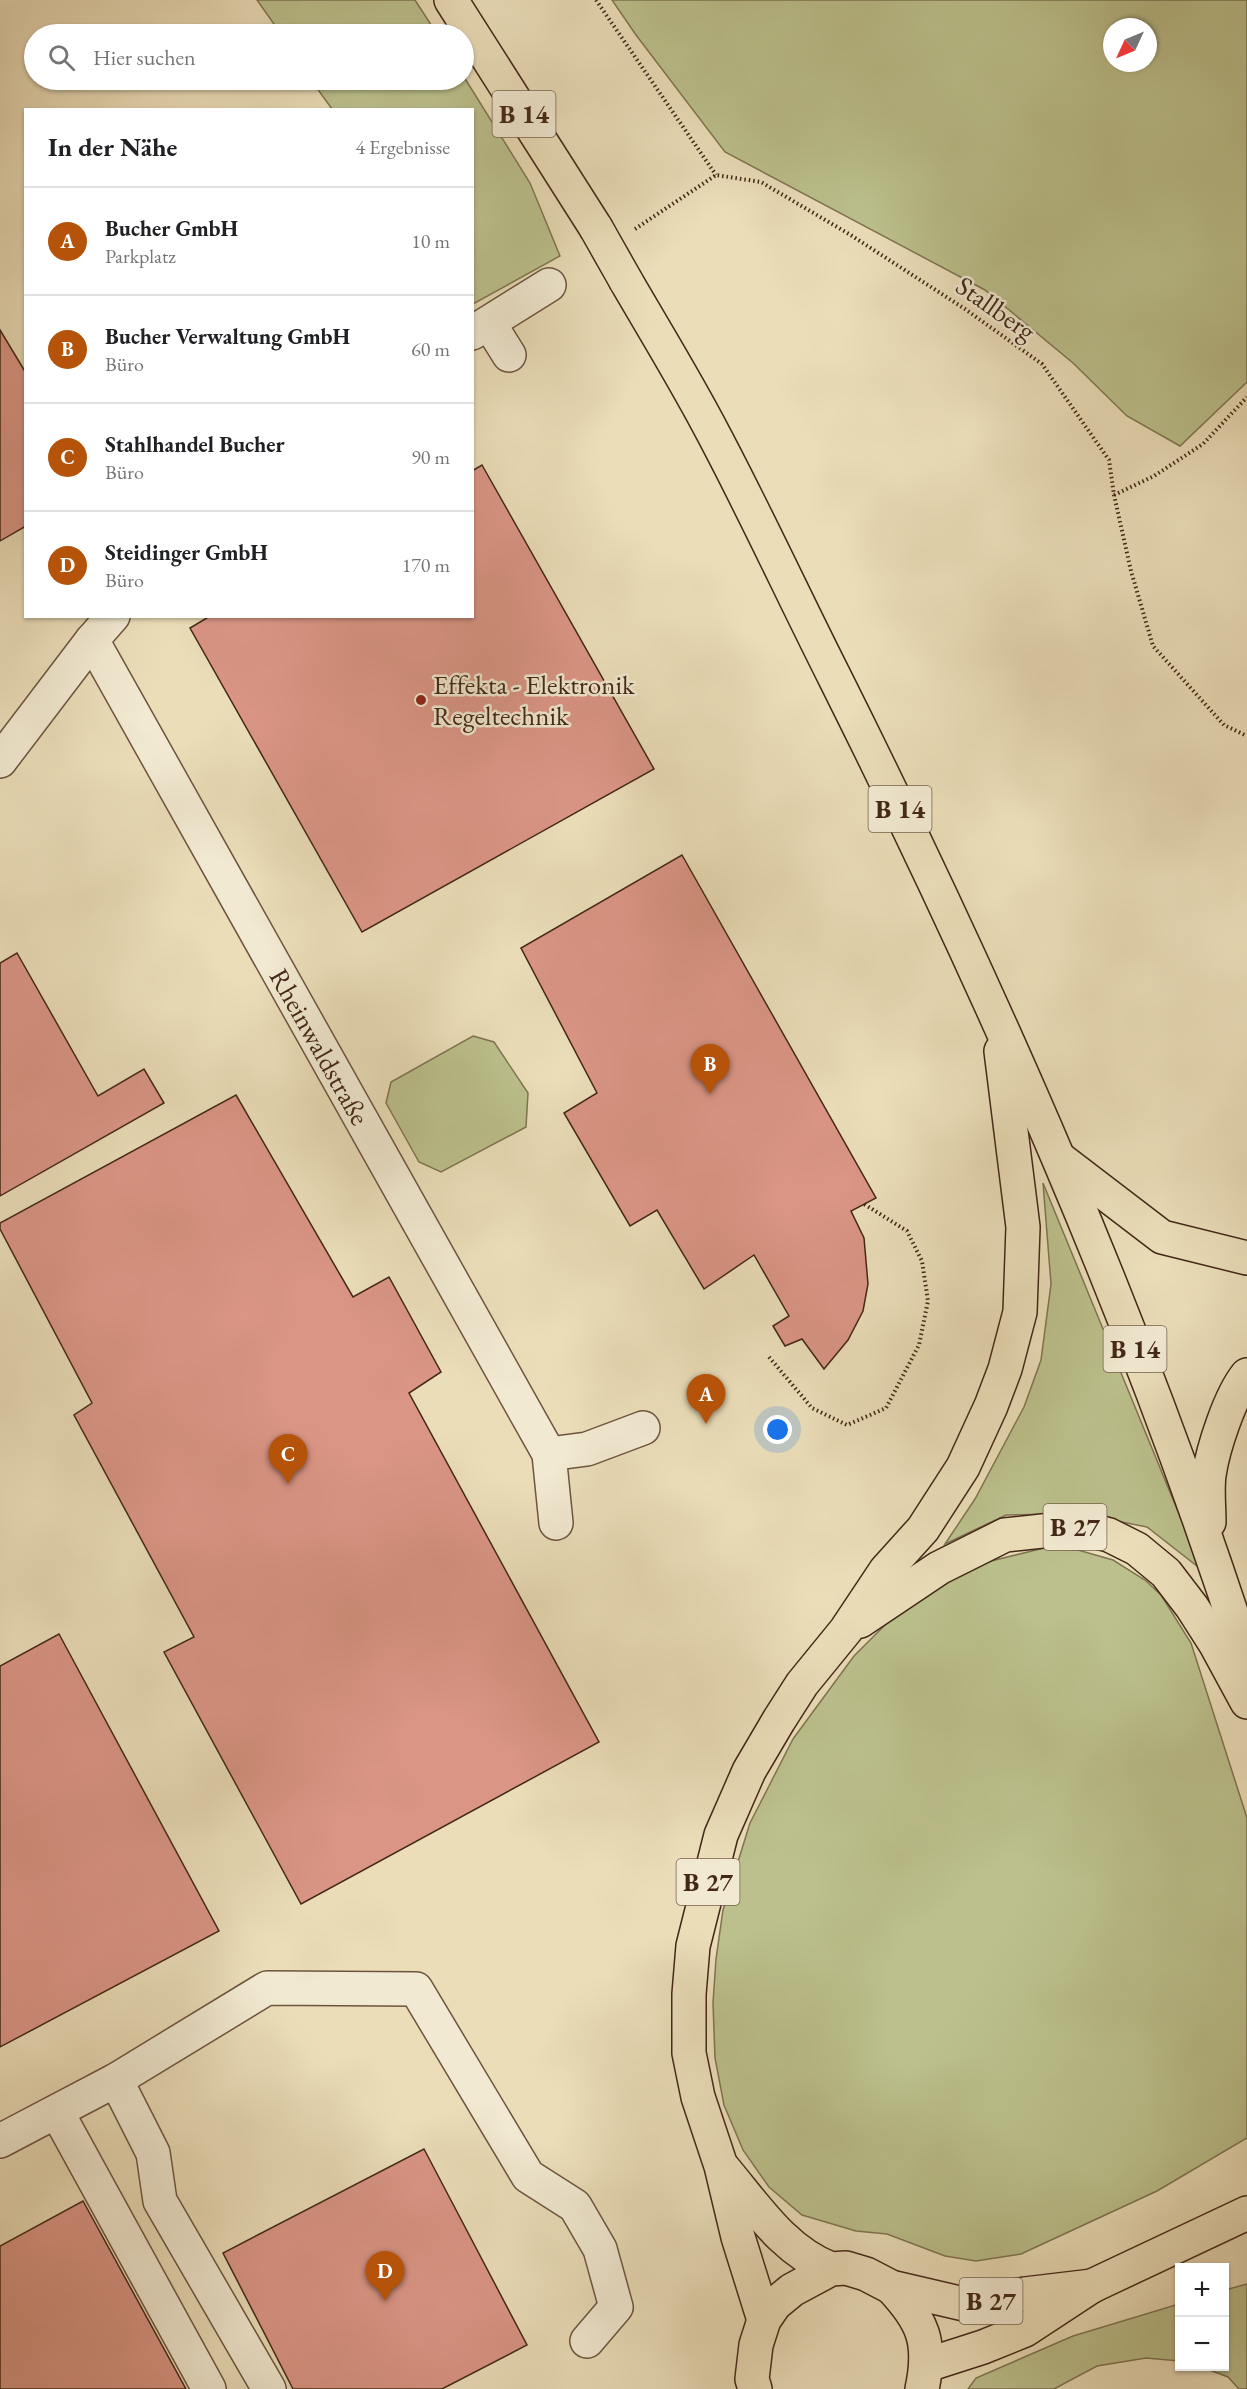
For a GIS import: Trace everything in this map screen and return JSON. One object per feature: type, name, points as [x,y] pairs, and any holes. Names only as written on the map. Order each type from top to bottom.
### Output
[{"type":"main road","name":"B 14","points":[[451,0],[466,24]]},
{"type":"main road","name":"B 14","points":[[474,36],[596,228],[713,432],[942,895],[1059,1158],[1131,1338],[1209,1542],[1247,1661]]},
{"type":"main road","points":[[846,1630],[886,1570],[923,1529],[963,1467],[998,1388],[1020,1312],[1023,1227],[998,1020]]},
{"type":"main road","name":"B 14","points":[[1059,1158],[1162,1237],[1247,1258]]},
{"type":"main road","name":"B 14","points":[[1209,1542],[1209,1475],[1219,1436],[1241,1383],[1247,1375]]},
{"type":"main road","name":"B 27","points":[[831,2269],[811,2261],[784,2240],[721,2166],[698,2097],[689,2054],[689,1994],[693,1946],[721,1834],[749,1771],[802,1684],[846,1630],[939,1568],[1005,1535],[1080,1527],[1109,1535],[1137,1549],[1166,1573],[1192,1607],[1215,1643],[1247,1701]]},
{"type":"main road","points":[[721,2166],[738,2237],[764,2320]]},
{"type":"main road","name":"B 27","points":[[924,2377],[983,2347],[1025,2330],[1092,2286],[1247,2213]]},
{"type":"main road","points":[[755,2389],[752,2379],[756,2345],[764,2320],[775,2304],[792,2290],[831,2269],[846,2268],[866,2274],[891,2287],[911,2309],[924,2336],[924,2377]]},
{"type":"main road","name":"B 27","points":[[891,2287],[968,2305],[1025,2294],[1092,2286]]},
{"type":"street","points":[[509,355],[481,328],[549,285]]},
{"type":"street","name":"Rheinwaldstraße","points":[[0,761],[102,628],[549,1454]]},
{"type":"street","points":[[556,1523],[549,1454],[587,1449],[643,1428]]},
{"type":"street","points":[[0,2141],[116,2080],[267,1988],[416,1989],[528,2176],[575,2206],[600,2249],[616,2307],[587,2341]]},
{"type":"street","points":[[116,2080],[153,2153],[160,2201],[269,2389]]},
{"type":"street","points":[[57,2112],[209,2389]]},
{"type":"path","points":[[596,0],[716,176],[628,234]]},
{"type":"path","name":"Stallberg","points":[[716,176],[762,182],[868,246],[965,309],[1042,363],[1109,460],[1114,495],[1131,571],[1152,646],[1224,725],[1247,736]]},
{"type":"path","points":[[1114,495],[1154,476],[1203,444],[1247,397]]},
{"type":"path","points":[[769,1357],[812,1408],[846,1425],[886,1408],[919,1345],[928,1301],[922,1260],[907,1231],[864,1204]]},
{"type":"green space","points":[[257,0],[415,0],[431,24],[274,24]]},
{"type":"green space","points":[[612,0],[1247,0],[1247,382],[1180,446],[1127,416],[1073,363],[985,290],[725,152]]},
{"type":"green space","points":[[318,90],[472,90],[530,183],[560,256],[474,303],[474,108],[331,108]]},
{"type":"green space","points":[[473,1036],[494,1042],[528,1093],[526,1127],[441,1172],[419,1162],[386,1103],[391,1082]]},
{"type":"green space","points":[[1043,1183],[1202,1570],[1147,1527],[1081,1514],[1006,1515],[945,1544],[975,1499],[1024,1407],[1041,1360],[1051,1284]]},
{"type":"green space","points":[[1044,1548],[1078,1550],[1113,1560],[1145,1580],[1161,1595],[1191,1643],[1247,1818],[1247,2138],[1157,2191],[1021,2254],[976,2261],[945,2256],[887,2234],[856,2231],[802,2215],[769,2187],[743,2150],[724,2105],[715,2058],[713,2003],[716,1959],[723,1910],[750,1823],[793,1739],[854,1656],[890,1620],[941,1582],[983,1563]]},
{"type":"green space","points":[[1247,2284],[1247,2389],[1239,2389],[1228,2377],[1212,2371],[1229,2371],[1229,2289]]},
{"type":"green space","points":[[1175,2305],[1175,2361],[1146,2358],[1097,2366],[1054,2389],[968,2389],[976,2378],[1073,2336]]},
{"type":"building","points":[[0,330],[24,370],[24,527],[0,541]]},
{"type":"building","points":[[482,465],[654,769],[362,932],[190,628],[207,618],[474,618],[474,470]]},
{"type":"building","points":[[682,855],[876,1198],[851,1211],[864,1238],[868,1284],[863,1311],[848,1340],[824,1369],[802,1339],[785,1346],[773,1326],[789,1316],[754,1255],[704,1289],[657,1210],[630,1226],[564,1113],[597,1093],[521,948]]},
{"type":"building","points":[[17,953],[98,1096],[144,1069],[164,1103],[0,1196],[0,963]]},
{"type":"building","points":[[236,1095],[353,1297],[389,1277],[441,1372],[409,1393],[599,1742],[301,1904],[164,1652],[194,1637],[74,1415],[92,1403],[0,1229],[0,1223]]},
{"type":"building","points":[[59,1634],[219,1931],[0,2047],[0,1666]]},
{"type":"building","points":[[424,2149],[527,2345],[442,2389],[293,2389],[223,2253]]},
{"type":"building","points":[[83,2201],[186,2389],[0,2389],[0,2246]]},
{"type":"place","name":"Effekta - Elektronik Regeltechnik","points":[[421,700]]},
{"type":"place","name":"Bucher Verwaltung GmbH","points":[[710,1094]]},
{"type":"place","name":"Bucher GmbH","points":[[706,1424]]},
{"type":"place","name":"Stahlhandel Bucher","points":[[288,1484]]},
{"type":"place","name":"Steidinger GmbH","points":[[385,2301]]}]
